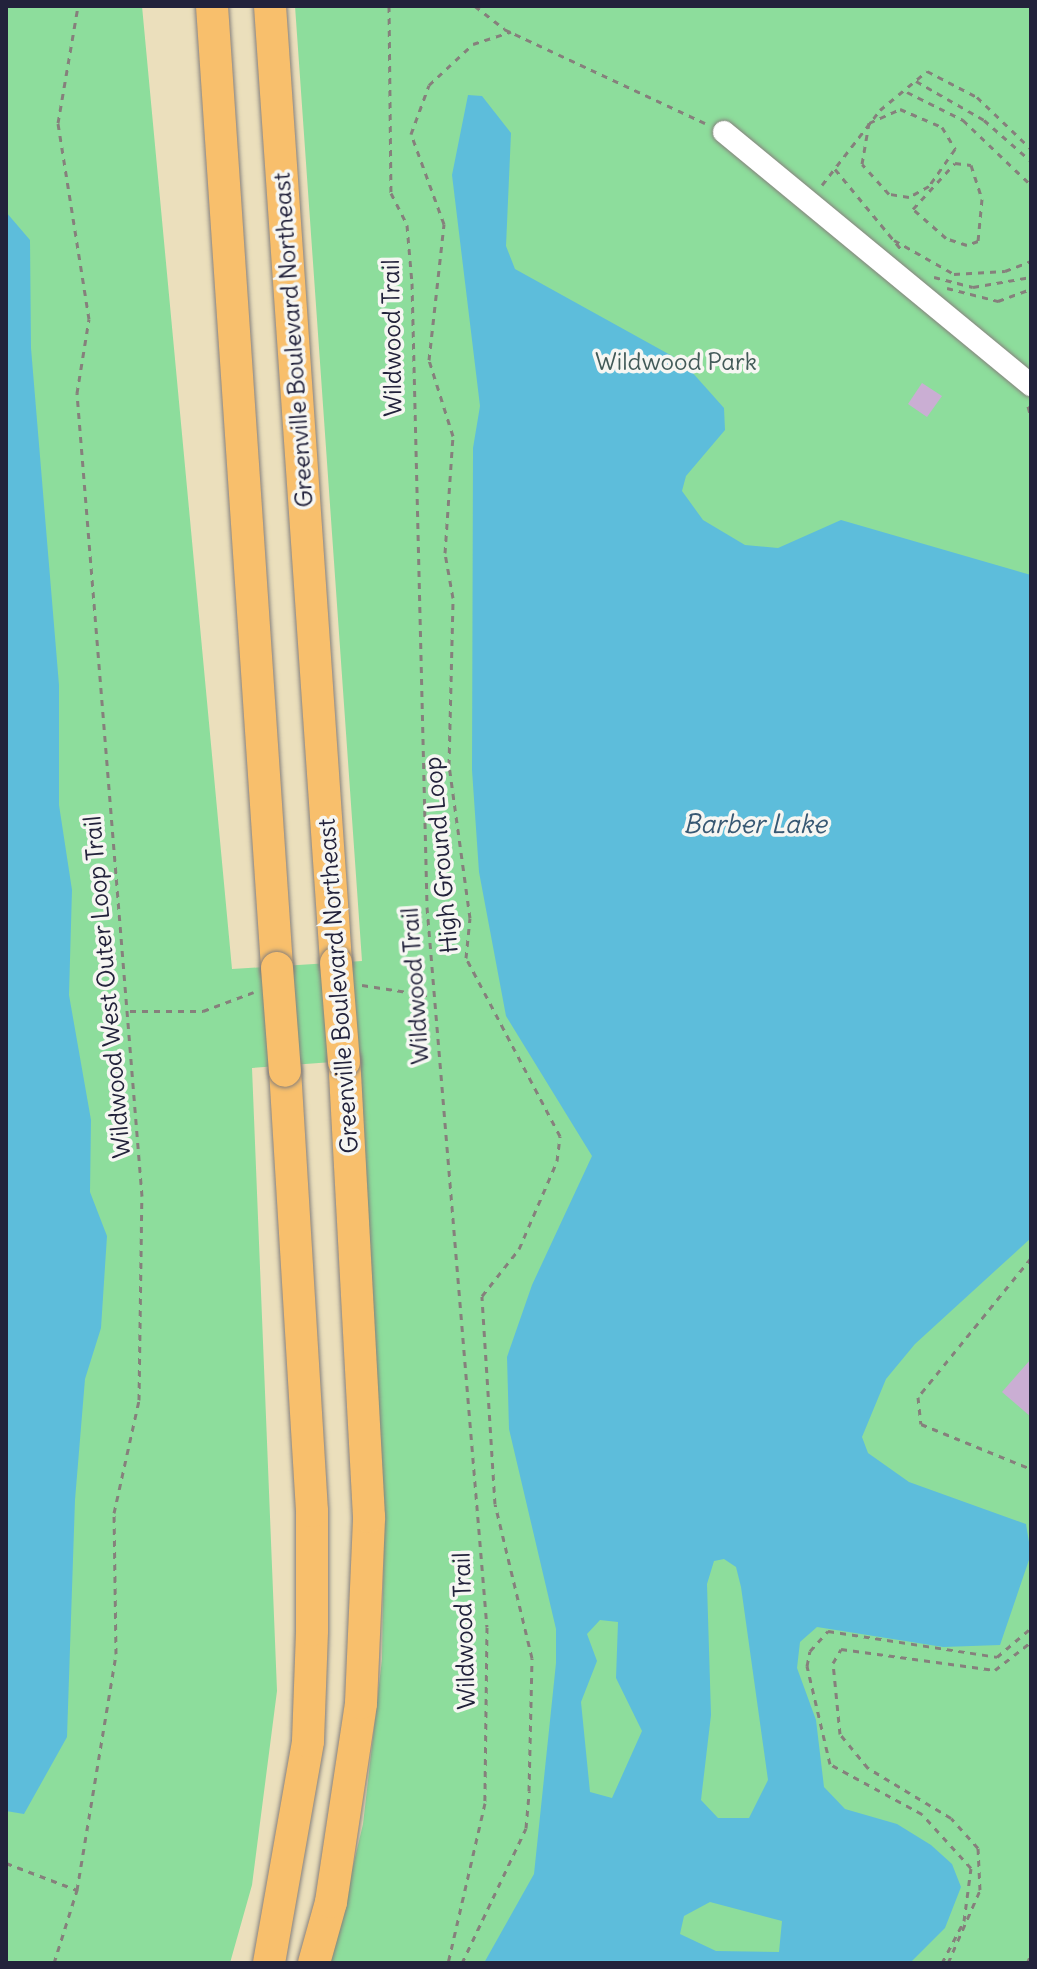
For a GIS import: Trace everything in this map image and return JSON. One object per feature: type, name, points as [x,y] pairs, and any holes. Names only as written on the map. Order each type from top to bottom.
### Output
[{"type":"highway","points":[[212,6],[312,1511],[308,1741],[269,1963]]},
{"type":"highway","name":"Greenville Boulevard Northeast","points":[[270,6],[344,1062],[369,1517],[361,1703],[331,1902],[314,1963]]},
{"type":"lane","points":[[724,132],[1031,385]]},
{"type":"path","name":"Wildwood West Outer Loop Trail","points":[[54,1963],[77,1890],[116,1654],[114,1513],[139,1400],[142,1196],[77,393],[89,319],[58,123],[78,6]]},
{"type":"path","name":"Wildwood Trail","points":[[389,6],[391,193],[407,225],[412,283],[417,717],[429,937],[487,1627],[485,1803],[448,1963]]},
{"type":"path","name":"High Ground Loop","points":[[462,1963],[526,1828],[529,1791],[532,1658],[495,1504],[482,1296],[519,1249],[557,1161],[560,1136],[466,958],[470,918],[449,765],[453,598],[445,553],[453,436],[429,360],[444,224],[411,134],[429,85],[473,44],[511,32]]},
{"type":"path","points":[[818,190],[880,110],[907,92],[927,71],[977,97],[1031,149]]},
{"type":"path","points":[[916,81],[984,120],[1031,161]]},
{"type":"path","points":[[907,92],[963,120],[1031,185]]},
{"type":"path","points":[[869,123],[866,175],[889,194],[909,197],[929,186],[955,163],[971,165],[984,215],[978,241],[958,244],[913,209],[929,186],[951,159],[950,135],[900,109],[869,123]]},
{"type":"path","points":[[834,168],[902,255]]},
{"type":"path","points":[[888,237],[909,258]]},
{"type":"path","points":[[888,237],[954,274],[1005,271],[1031,261]]},
{"type":"path","points":[[1031,277],[973,287],[928,276],[998,301],[1031,289]]},
{"type":"path","points":[[1030,1259],[918,1397],[921,1424],[1031,1469]]},
{"type":"path","points":[[942,1963],[964,1921],[971,1868],[922,1814],[830,1764],[807,1666],[810,1651],[814,1639],[841,1632],[997,1657],[1031,1628]]},
{"type":"path","points":[[948,1963],[980,1890],[978,1848],[951,1818],[868,1768],[840,1734],[833,1663],[841,1649],[995,1670],[1031,1642]]},
{"type":"path","points":[[6,1863],[77,1890]]},
{"type":"path","points":[[1027,1963],[1031,1955]]},
{"type":"green space","name":"Wildwood Park","points":[[6,6],[142,6],[232,969],[362,961],[295,6],[1031,6],[1031,1963],[330,1963],[363,1824],[382,1659],[384,1522],[360,1060],[252,1068],[277,1691],[252,1885],[230,1963],[6,1963]]},
{"type":"water","name":"Barber Lake","points":[[468,95],[482,96],[511,133],[506,246],[515,269],[683,362],[724,408],[725,430],[686,476],[682,491],[703,520],[745,545],[778,548],[841,520],[1031,575],[1031,1238],[915,1344],[886,1379],[862,1437],[868,1453],[909,1482],[1026,1524],[1031,1554],[1000,1645],[943,1647],[817,1627],[800,1642],[797,1668],[816,1720],[824,1787],[845,1809],[897,1824],[931,1845],[952,1864],[961,1887],[945,1928],[910,1963],[484,1963],[534,1874],[556,1663],[556,1629],[509,1429],[507,1357],[532,1285],[592,1156],[506,1016],[479,872],[472,770],[473,448],[480,406],[452,175]],"holes":[[[724,1559],[736,1567],[741,1587],[768,1780],[749,1818],[718,1818],[701,1800],[711,1715],[707,1584],[714,1561]],[[600,1620],[618,1622],[616,1678],[642,1731],[612,1798],[590,1792],[581,1702],[597,1661],[587,1634]],[[710,1902],[782,1921],[779,1952],[716,1951],[680,1934],[684,1916]]]},
{"type":"water","points":[[6,212],[30,240],[31,348],[59,685],[59,805],[72,890],[69,995],[91,1120],[90,1192],[107,1236],[101,1328],[85,1379],[75,1500],[67,1737],[24,1814],[6,1811]]},
{"type":"building","points":[[922,383],[942,396],[927,417],[908,404]]},
{"type":"building","points":[[1031,1359],[1031,1417],[1002,1392]]}]
